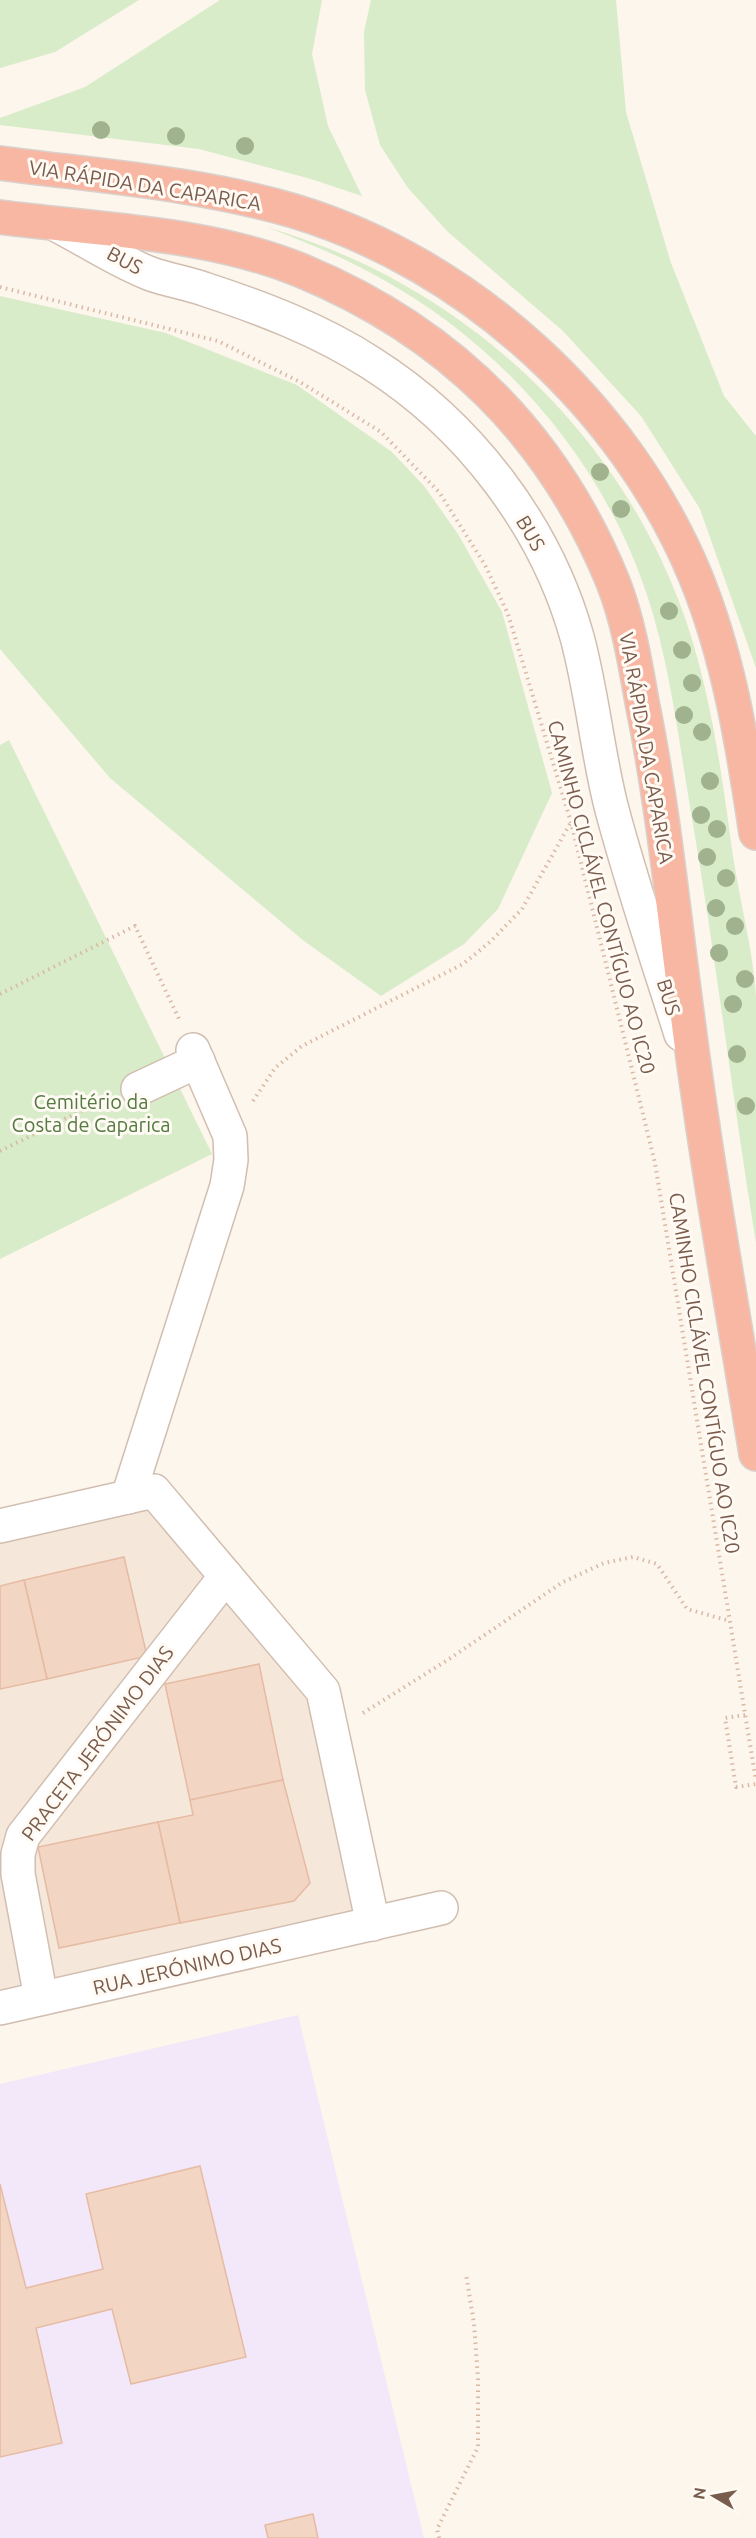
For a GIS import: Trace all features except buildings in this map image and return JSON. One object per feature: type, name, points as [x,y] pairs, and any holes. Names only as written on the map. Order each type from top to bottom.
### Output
[{"type":"highway","name":"VIA RÁPIDA DA CAPARICA","points":[[0,163],[220,192],[298,212],[366,240],[409,261],[473,301],[527,343],[581,397],[628,455],[681,543],[702,594],[723,663],[746,765],[756,832]]},
{"type":"highway","name":"VIA RÁPIDA DA CAPARICA","points":[[0,217],[205,243],[268,259],[326,281],[381,309],[433,343],[485,386],[533,440],[569,494],[614,584],[629,634],[647,724],[697,1087],[756,1454]]},
{"type":"street","name":"BUS","points":[[57,225],[150,273],[241,302],[345,347],[373,364],[424,402],[448,423],[495,475],[544,553],[566,603],[584,668],[611,805],[697,1087]]},
{"type":"street","points":[[126,1092],[195,1055],[230,1136],[231,1160],[227,1186],[141,1494]]},
{"type":"street","points":[[0,1526],[141,1494]]},
{"type":"street","points":[[141,1494],[226,1576],[323,1691],[373,1924]]},
{"type":"street","name":"PRACETA JERÓNIMO DIAS","points":[[41,1998],[18,1874],[18,1854],[23,1836],[226,1576]]},
{"type":"street","name":"RUA JERÓNIMO DIAS","points":[[0,2008],[441,1908]]},
{"type":"path","name":"CAMINHO CICLÁVEL CONTÍGUO AO IC20","points":[[0,287],[218,341],[300,382],[381,432],[439,492],[485,565],[508,614],[571,822],[655,1164],[756,1783]]},
{"type":"path","points":[[250,1108],[259,1090],[275,1068],[302,1046],[463,964],[490,942],[522,909],[571,822]]},
{"type":"path","points":[[0,994],[135,926],[195,1055]]},
{"type":"path","points":[[0,1151],[126,1092]]},
{"type":"path","points":[[332,1732],[446,1661],[562,1582],[604,1563],[633,1557],[657,1564],[687,1609],[730,1621]]},
{"type":"path","points":[[745,1714],[725,1718],[736,1787],[756,1783]]},
{"type":"path","points":[[439,2538],[437,2529],[478,2447],[478,2378],[474,2324],[466,2274]]},
{"type":"shaded area","points":[[154,1493],[321,1691],[370,1921],[0,2005],[0,1528]]},
{"type":"shaded area","points":[[298,2015],[424,2538],[0,2538],[0,2084]]},
{"type":"green space","points":[[0,0],[139,0],[55,52],[0,68]]},
{"type":"green space","points":[[220,0],[322,0],[312,54],[328,126],[362,196],[311,179],[199,149],[0,125],[0,118],[85,87]]},
{"type":"green space","points":[[371,0],[616,0],[626,112],[671,263],[724,396],[756,436],[756,668],[700,509],[641,416],[563,331],[448,232],[408,188],[380,145],[365,90],[364,32]]},
{"type":"green space","points":[[266,227],[336,252],[403,284],[465,324],[522,371],[573,424],[617,482],[655,546],[684,615],[702,674],[752,962],[756,996],[756,1243],[674,707],[656,625],[629,549],[605,501],[577,456],[545,413],[469,338],[427,306],[382,279],[325,251]]},
{"type":"green space","points":[[0,296],[166,333],[297,385],[392,452],[424,486],[458,534],[502,612],[552,793],[498,909],[464,944],[381,996],[304,941],[110,778],[0,649]]},
{"type":"green space","name":"Cemitério da Costa de Caparica","points":[[9,740],[212,1154],[0,1259],[0,745]]}]
